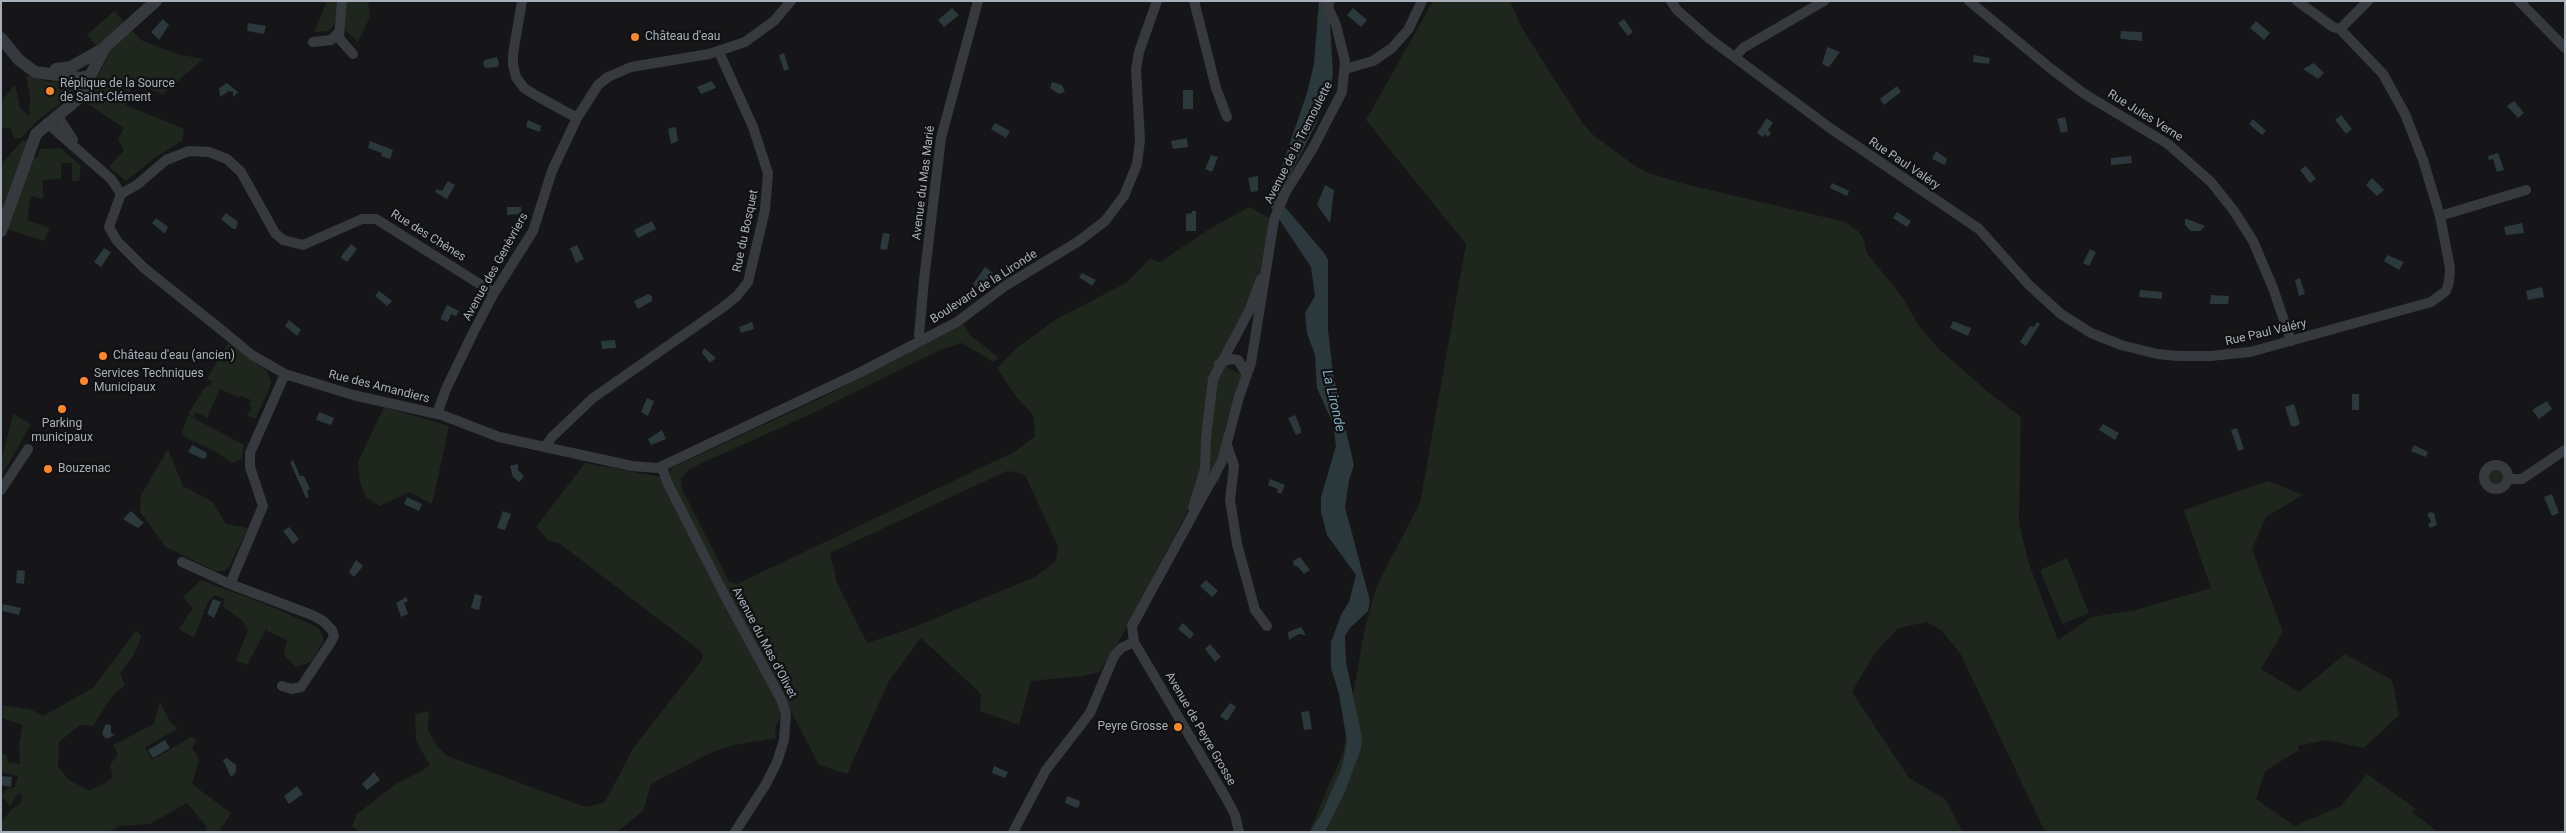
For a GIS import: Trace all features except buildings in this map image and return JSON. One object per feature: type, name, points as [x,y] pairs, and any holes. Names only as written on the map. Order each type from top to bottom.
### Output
[{"type":"street","points":[[1,38],[24,65],[34,72],[73,72],[105,47],[156,1]]},
{"type":"street","points":[[342,1],[339,32],[341,41],[353,54]]},
{"type":"street","points":[[522,1],[513,54],[516,77],[524,88],[577,118]]},
{"type":"street","name":"Avenue des Genèvriers","points":[[437,414],[446,389],[494,293],[533,231],[552,171],[577,118],[598,84],[608,77],[643,64],[719,52],[758,34],[774,22],[791,1]]},
{"type":"street","name":"Avenue du Mas Marié","points":[[922,341],[919,335],[924,280],[941,138],[978,1]]},
{"type":"street","name":"Boulevard de la Lironde","points":[[662,468],[922,341],[957,322],[1005,286],[1079,241],[1105,221],[1119,206],[1133,176],[1139,152],[1136,69],[1142,43],[1158,1]]},
{"type":"street","points":[[1194,1],[1216,88],[1227,117]]},
{"type":"street","points":[[1325,1],[1336,25],[1345,69],[1372,61],[1392,48],[1408,30],[1422,1]]},
{"type":"street","name":"Rue Paul Valéry","points":[[1671,1],[1694,25],[1850,143],[1979,229],[2052,306],[2091,333],[2136,350],[2178,356],[2229,355],[2291,341],[2431,302],[2440,298],[2446,290],[2450,276],[2440,216],[2423,160],[2398,99],[2383,74],[2340,29],[2334,28],[2297,1]]},
{"type":"street","points":[[1735,57],[1743,48],[1824,1]]},
{"type":"street","name":"Rue Jules Verne","points":[[1969,1],[2083,93],[2168,144],[2211,182],[2234,211],[2253,241],[2273,288],[2291,341]]},
{"type":"street","points":[[2340,29],[2368,1]]},
{"type":"street","points":[[2519,1],[2565,48]]},
{"type":"street","points":[[314,42],[331,40],[339,32]]},
{"type":"street","points":[[1,231],[33,139],[52,119],[79,98],[105,47]]},
{"type":"street","name":"Rue du Bosquet","points":[[545,447],[552,437],[593,398],[722,308],[737,296],[748,282],[765,210],[768,173],[752,127],[719,52]]},
{"type":"street","name":"Avenue de la Tremoulette","points":[[1134,642],[1132,626],[1214,479],[1227,445],[1239,397],[1247,375],[1274,220],[1285,193],[1305,162],[1336,103],[1344,83],[1345,69]]},
{"type":"street","points":[[73,72],[83,82],[89,79]]},
{"type":"street","points":[[52,119],[85,155],[111,179],[121,194]]},
{"type":"street","name":"Rue des Chênes","points":[[121,194],[138,184],[166,160],[189,151],[209,152],[227,159],[241,172],[275,232],[283,240],[303,245],[362,219],[376,219],[494,293]]},
{"type":"street","points":[[2440,216],[2526,190]]},
{"type":"street","name":"Rue des Amandiers","points":[[121,194],[109,227],[112,235],[126,251],[238,343],[285,374],[353,395],[437,414],[499,437],[632,466],[662,468]]},
{"type":"street","name":"Avenue de la Tremoulette","points":[[1188,523],[1206,469],[1206,438],[1213,379],[1219,364],[1248,311],[1269,257]]},
{"type":"street","points":[[1219,364],[1230,359],[1238,360],[1247,375]]},
{"type":"street","points":[[230,584],[263,506],[250,467],[250,453],[257,432],[285,374]]},
{"type":"street","points":[[1227,445],[1234,466],[1230,500],[1237,544],[1255,610],[1267,626]]},
{"type":"street","points":[[1,490],[28,449]]},
{"type":"street","points":[[2509,479],[2522,479],[2565,450]]},
{"type":"street","name":"Avenue du Mas d'Olivet","points":[[662,468],[667,482],[724,594],[782,700],[786,714],[784,740],[777,762],[766,784],[735,832]]},
{"type":"street","points":[[182,562],[230,584],[312,615],[323,621],[332,630],[334,636],[325,654],[301,687],[292,689],[282,686]]},
{"type":"street","points":[[1013,832],[1046,770],[1090,713],[1114,656],[1121,648],[1134,642]]},
{"type":"street","name":"Avenue de Peyre Grosse","points":[[1134,642],[1225,796],[1234,815],[1239,832]]},
{"type":"shaded area","points":[[327,1],[338,1],[335,24],[328,31],[314,32]]},
{"type":"shaded area","points":[[347,1],[368,1],[370,17],[358,42],[345,30]]},
{"type":"shaded area","points":[[1433,1],[1510,1],[1522,28],[1581,121],[1592,134],[1635,166],[1648,173],[1685,184],[1845,222],[1859,232],[1864,240],[1866,252],[1903,298],[1919,326],[1939,349],[1989,393],[2021,417],[2019,523],[2029,564],[2058,640],[2091,617],[2136,610],[2211,588],[2184,510],[2268,481],[2303,495],[2266,517],[2252,549],[2283,632],[2261,669],[2299,692],[2345,654],[2392,680],[2399,715],[2364,748],[2326,740],[2297,746],[2299,750],[2265,771],[2256,799],[2295,826],[2341,806],[2367,774],[2416,809],[2412,812],[2438,832],[2045,832],[1960,653],[1942,631],[1927,622],[1898,628],[1874,654],[1852,692],[1909,778],[1945,799],[1963,832],[1309,832],[1343,753],[1365,627],[1377,585],[1420,503],[1466,244],[1366,120]]},
{"type":"shaded area","points":[[114,11],[141,40],[176,54],[203,59],[163,94],[133,83],[126,105],[184,129],[182,141],[156,157],[126,181],[109,167],[124,150],[118,139],[124,128],[85,102],[107,58],[87,35]]},
{"type":"shaded area","points":[[26,75],[49,82],[70,81],[78,86],[77,91],[38,120],[21,138],[14,139],[11,129],[1,127],[1,102],[15,84],[20,108],[29,116],[30,99]]},
{"type":"shaded area","points":[[23,140],[28,143],[5,212],[1,210],[1,164]]},
{"type":"shaded area","points":[[61,148],[81,166],[79,181],[72,181],[72,163],[61,163],[61,179],[43,180],[43,199],[31,196],[27,220],[50,228],[44,241],[7,229],[32,157],[38,157],[40,149]]},
{"type":"shaded area","points":[[1249,207],[1274,220],[1269,257],[1220,364],[1243,375],[1224,431],[1225,464],[1219,481],[1188,510],[1125,631],[1099,672],[1083,676],[1031,681],[1019,725],[980,711],[981,695],[977,690],[921,638],[889,681],[847,774],[819,765],[669,477],[671,468],[821,398],[964,324],[970,335],[999,358],[994,362],[962,343],[940,350],[813,413],[689,469],[681,479],[682,489],[729,582],[737,584],[1014,452],[1035,436],[1033,415],[1014,394],[997,368],[1017,348],[1055,320],[1126,283],[1150,259],[1160,262],[1211,228]],"holes":[[[1007,471],[1020,473],[1026,477],[1058,547],[1056,561],[1035,577],[909,629],[867,643],[837,583],[830,553]]]},
{"type":"shaded area","points":[[228,343],[267,371],[271,382],[255,419],[247,415],[252,408],[249,406],[251,400],[241,396],[240,398],[220,389],[207,418],[196,412],[194,417],[188,414],[203,390],[213,382],[207,379]]},
{"type":"shaded area","points":[[384,407],[449,426],[432,504],[409,492],[380,506],[366,497],[360,482],[358,462]]},
{"type":"shaded area","points":[[13,414],[31,424],[1,477],[1,461]]},
{"type":"shaded area","points":[[188,415],[244,445],[242,459],[232,463],[216,452],[185,437],[182,433]]},
{"type":"shaded area","points":[[168,449],[183,486],[213,502],[226,524],[248,528],[229,567],[224,571],[215,571],[166,547],[140,512],[141,495]]},
{"type":"shaded area","points":[[585,463],[661,477],[779,702],[782,716],[775,727],[776,738],[734,745],[710,753],[651,784],[643,811],[617,832],[359,832],[352,826],[357,814],[396,784],[430,766],[416,740],[415,714],[429,711],[428,730],[437,746],[447,756],[580,805],[588,807],[605,802],[634,747],[702,660],[703,654],[699,650],[559,543],[549,541],[536,527]]},
{"type":"shaded area","points":[[2496,470],[2504,478],[2496,486],[2488,478]]},
{"type":"shaded area","points":[[2067,558],[2089,613],[2062,624],[2040,570]]},
{"type":"shaded area","points":[[201,580],[265,604],[315,626],[320,630],[324,640],[311,662],[296,667],[284,655],[287,640],[267,631],[267,628],[247,665],[236,660],[248,630],[242,620],[223,607],[225,599],[215,595],[208,602],[194,638],[179,629],[193,608],[183,597]]},
{"type":"shaded area","points":[[136,631],[141,635],[140,641],[132,658],[120,673],[125,685],[113,695],[93,726],[80,725],[59,742],[58,766],[68,779],[89,791],[103,784],[113,777],[110,765],[118,754],[113,745],[154,724],[160,702],[171,723],[178,728],[145,748],[152,760],[191,737],[197,740],[192,747],[199,760],[192,784],[231,813],[219,832],[205,832],[206,826],[187,803],[150,824],[120,826],[110,832],[1,832],[1,822],[12,809],[19,805],[23,796],[18,793],[10,806],[1,796],[7,789],[15,787],[18,776],[1,772],[1,753],[7,756],[8,762],[20,764],[19,745],[23,725],[2,718],[3,705],[32,710],[43,716],[93,688]]},
{"type":"water","name":"La Lironde","points":[[1319,1],[1335,1],[1330,24],[1333,74],[1330,89],[1314,128],[1280,194],[1285,207],[1328,260],[1328,330],[1333,374],[1354,465],[1349,480],[1345,507],[1370,601],[1368,611],[1350,628],[1345,636],[1346,662],[1362,738],[1361,749],[1344,794],[1325,832],[1310,832],[1322,813],[1342,767],[1347,742],[1339,694],[1331,668],[1331,642],[1341,615],[1349,602],[1356,575],[1327,535],[1321,512],[1321,497],[1336,446],[1333,424],[1317,388],[1315,355],[1307,333],[1305,313],[1315,296],[1311,267],[1269,204],[1307,93],[1314,64]]},
{"type":"water","points":[[952,8],[959,15],[944,27],[938,20]]},
{"type":"water","points":[[1353,8],[1367,20],[1361,27],[1347,15]]},
{"type":"water","points":[[163,19],[169,25],[159,40],[151,32]]},
{"type":"water","points":[[1624,19],[1633,32],[1628,36],[1618,23]]},
{"type":"water","points":[[2256,21],[2270,33],[2264,40],[2250,28]]},
{"type":"water","points":[[248,23],[266,26],[264,34],[247,31]]},
{"type":"water","points":[[2121,31],[2142,32],[2142,41],[2122,39],[2120,38]]},
{"type":"water","points":[[1827,47],[1840,52],[1829,67],[1822,64]]},
{"type":"water","points":[[784,53],[789,69],[784,71],[779,55]]},
{"type":"water","points":[[1974,55],[1990,58],[1989,64],[1973,62]]},
{"type":"water","points":[[497,57],[498,67],[485,68],[483,63],[485,60]]},
{"type":"water","points":[[2314,63],[2324,73],[2318,79],[2303,69]]},
{"type":"water","points":[[712,81],[716,88],[701,94],[697,87]]},
{"type":"water","points":[[1052,82],[1062,85],[1065,92],[1059,94],[1050,88]]},
{"type":"water","points":[[227,83],[238,92],[233,97],[233,92],[229,91],[220,97],[219,88]]},
{"type":"water","points":[[1897,86],[1901,92],[1884,105],[1880,99]]},
{"type":"water","points":[[1183,90],[1193,90],[1193,109],[1183,109]]},
{"type":"water","points":[[2514,101],[2524,113],[2518,118],[2507,106]]},
{"type":"water","points":[[2341,115],[2352,129],[2346,134],[2335,120]]},
{"type":"water","points":[[2065,117],[2068,131],[2061,133],[2057,119]]},
{"type":"water","points":[[1767,118],[1773,123],[1768,130],[1771,133],[1768,137],[1765,134],[1763,137],[1757,133]]},
{"type":"water","points":[[2253,119],[2266,131],[2262,135],[2249,124]]},
{"type":"water","points":[[528,120],[541,126],[540,132],[526,127]]},
{"type":"water","points":[[995,123],[1010,131],[1006,138],[991,129]]},
{"type":"water","points":[[676,128],[678,141],[671,144],[668,129]]},
{"type":"water","points":[[1187,138],[1188,147],[1173,149],[1171,141]]},
{"type":"water","points":[[370,141],[393,150],[390,159],[381,156],[382,153],[368,148]]},
{"type":"water","points":[[1936,151],[1947,159],[1945,165],[1932,159]]},
{"type":"water","points":[[2498,153],[2504,170],[2497,172],[2493,159],[2489,160],[2488,156]]},
{"type":"water","points":[[1211,155],[1218,157],[1212,172],[1205,169]]},
{"type":"water","points":[[2131,156],[2132,163],[2111,165],[2111,158]]},
{"type":"water","points":[[2306,166],[2316,179],[2310,183],[2300,170]]},
{"type":"water","points":[[1258,176],[1258,191],[1251,192],[1248,178]]},
{"type":"water","points":[[2372,178],[2384,190],[2377,196],[2366,185]]},
{"type":"water","points":[[448,181],[455,185],[447,199],[435,192],[437,189],[442,191]]},
{"type":"water","points":[[1832,183],[1849,191],[1847,196],[1830,188]]},
{"type":"water","points":[[1325,185],[1334,190],[1330,223],[1317,205]]},
{"type":"water","points":[[507,207],[521,207],[522,214],[507,215]]},
{"type":"water","points":[[1192,211],[1196,211],[1196,231],[1186,231],[1186,214],[1192,213]]},
{"type":"water","points":[[1897,212],[1911,221],[1907,227],[1893,218]]},
{"type":"water","points":[[226,213],[238,222],[236,229],[233,229],[221,219]]},
{"type":"water","points":[[156,218],[168,227],[165,234],[152,223]]},
{"type":"water","points":[[2185,219],[2205,226],[2200,231],[2191,231],[2185,225]]},
{"type":"water","points":[[652,221],[656,229],[638,238],[634,230]]},
{"type":"water","points":[[2522,223],[2524,233],[2506,235],[2504,227]]},
{"type":"water","points":[[883,233],[890,234],[887,250],[880,249]]},
{"type":"water","points":[[351,244],[357,249],[347,262],[341,258]]},
{"type":"water","points":[[577,245],[584,259],[576,263],[570,248]]},
{"type":"water","points":[[104,248],[111,252],[101,267],[94,262]]},
{"type":"water","points":[[2090,249],[2096,252],[2089,266],[2083,263]]},
{"type":"water","points":[[2387,255],[2404,262],[2399,270],[2384,261]]},
{"type":"water","points":[[985,267],[993,273],[981,289],[977,289],[973,284]]},
{"type":"water","points":[[1082,273],[1096,280],[1092,286],[1079,277]]},
{"type":"water","points":[[2300,278],[2305,294],[2299,296],[2295,280]]},
{"type":"water","points":[[2542,287],[2544,297],[2528,300],[2526,291]]},
{"type":"water","points":[[2140,290],[2162,292],[2162,299],[2139,297]]},
{"type":"water","points":[[379,291],[392,301],[387,306],[375,296]]},
{"type":"water","points":[[648,294],[652,296],[652,301],[638,309],[634,301]]},
{"type":"water","points":[[2211,295],[2229,296],[2228,304],[2210,304]]},
{"type":"water","points":[[447,305],[459,311],[456,316],[451,314],[448,322],[440,319]]},
{"type":"water","points":[[289,320],[301,330],[297,336],[285,326]]},
{"type":"water","points":[[1953,321],[1971,328],[1968,336],[1950,328]]},
{"type":"water","points":[[752,322],[754,329],[741,333],[739,327]]},
{"type":"water","points":[[2037,322],[2040,324],[2026,346],[2020,342],[2030,326],[2034,327]]},
{"type":"water","points":[[615,340],[616,348],[602,349],[601,341]]},
{"type":"water","points":[[704,348],[716,358],[710,363],[702,353]]},
{"type":"water","points":[[2352,394],[2359,394],[2359,410],[2352,410]]},
{"type":"water","points":[[647,398],[654,401],[648,416],[641,412]]},
{"type":"water","points":[[2547,401],[2552,409],[2539,419],[2532,410]]},
{"type":"water","points":[[2294,404],[2300,424],[2294,427],[2291,426],[2285,407]]},
{"type":"water","points":[[319,412],[334,418],[331,425],[316,420]]},
{"type":"water","points":[[1295,415],[1301,429],[1301,433],[1296,435],[1288,418]]},
{"type":"water","points":[[2103,424],[2119,433],[2115,440],[2099,430]]},
{"type":"water","points":[[2237,428],[2244,449],[2238,451],[2231,430]]},
{"type":"water","points":[[662,430],[666,439],[651,445],[648,439]]},
{"type":"water","points":[[192,445],[206,452],[207,457],[203,459],[188,452]]},
{"type":"water","points":[[2414,445],[2428,452],[2426,457],[2411,451]]},
{"type":"water","points":[[293,460],[300,476],[304,476],[310,489],[307,491],[309,497],[306,498],[290,462]]},
{"type":"water","points":[[518,464],[518,470],[524,476],[519,482],[513,477],[510,466]]},
{"type":"water","points":[[1270,479],[1285,485],[1281,494],[1277,492],[1278,489],[1268,485]]},
{"type":"water","points":[[2552,494],[2559,513],[2552,516],[2544,497]]},
{"type":"water","points":[[407,497],[422,504],[419,511],[404,504]]},
{"type":"water","points":[[131,511],[144,523],[138,528],[123,519]]},
{"type":"water","points":[[503,511],[511,514],[505,530],[497,528]]},
{"type":"water","points":[[2430,512],[2434,513],[2437,525],[2430,528],[2428,525],[2431,521],[2427,515]]},
{"type":"water","points":[[289,527],[299,539],[293,544],[283,531]]},
{"type":"water","points":[[1300,557],[1310,570],[1304,574],[1297,566],[1294,566],[1293,561]]},
{"type":"water","points":[[356,560],[363,566],[354,577],[349,572]]},
{"type":"water","points":[[17,570],[25,571],[24,584],[16,583]]},
{"type":"water","points":[[1206,580],[1218,591],[1212,597],[1200,586]]},
{"type":"water","points":[[475,594],[482,596],[479,610],[471,608]]},
{"type":"water","points":[[406,597],[408,601],[404,603],[408,614],[401,617],[396,603]]},
{"type":"water","points":[[213,599],[221,602],[214,618],[207,614]]},
{"type":"water","points":[[3,604],[21,608],[19,615],[2,611]]},
{"type":"water","points":[[1183,623],[1194,634],[1190,639],[1178,629]]},
{"type":"water","points":[[1301,627],[1306,635],[1299,634],[1289,640],[1288,632]]},
{"type":"water","points":[[1210,644],[1221,657],[1215,662],[1205,649]]},
{"type":"water","points":[[1230,703],[1236,707],[1227,721],[1220,716]]},
{"type":"water","points":[[1309,711],[1312,729],[1304,730],[1301,712]]},
{"type":"water","points":[[105,725],[111,726],[111,733],[115,735],[106,739],[102,734]]},
{"type":"water","points":[[165,740],[170,748],[153,758],[148,750]]},
{"type":"water","points":[[227,758],[236,765],[236,772],[231,777],[223,760]]},
{"type":"water","points":[[994,766],[1008,772],[1005,778],[992,773]]},
{"type":"water","points":[[374,772],[380,780],[367,790],[362,784]]},
{"type":"water","points":[[1,776],[12,777],[11,787],[1,785]]},
{"type":"water","points":[[297,786],[303,794],[289,804],[284,796]]},
{"type":"water","points":[[1067,796],[1080,801],[1077,808],[1065,803]]},
{"type":"place","name":"Château d'eau","points":[[635,37]]},
{"type":"place","name":"Réplique de la Source de Saint-Clément","points":[[50,91]]},
{"type":"place","name":"Château d'eau (ancien)","points":[[103,356]]},
{"type":"place","name":"Services Techniques Municipaux","points":[[84,381]]},
{"type":"place","name":"Parking municipaux","points":[[62,409]]},
{"type":"place","name":"Bouzenac","points":[[48,469]]},
{"type":"place","name":"Peyre Grosse","points":[[1178,727]]}]
